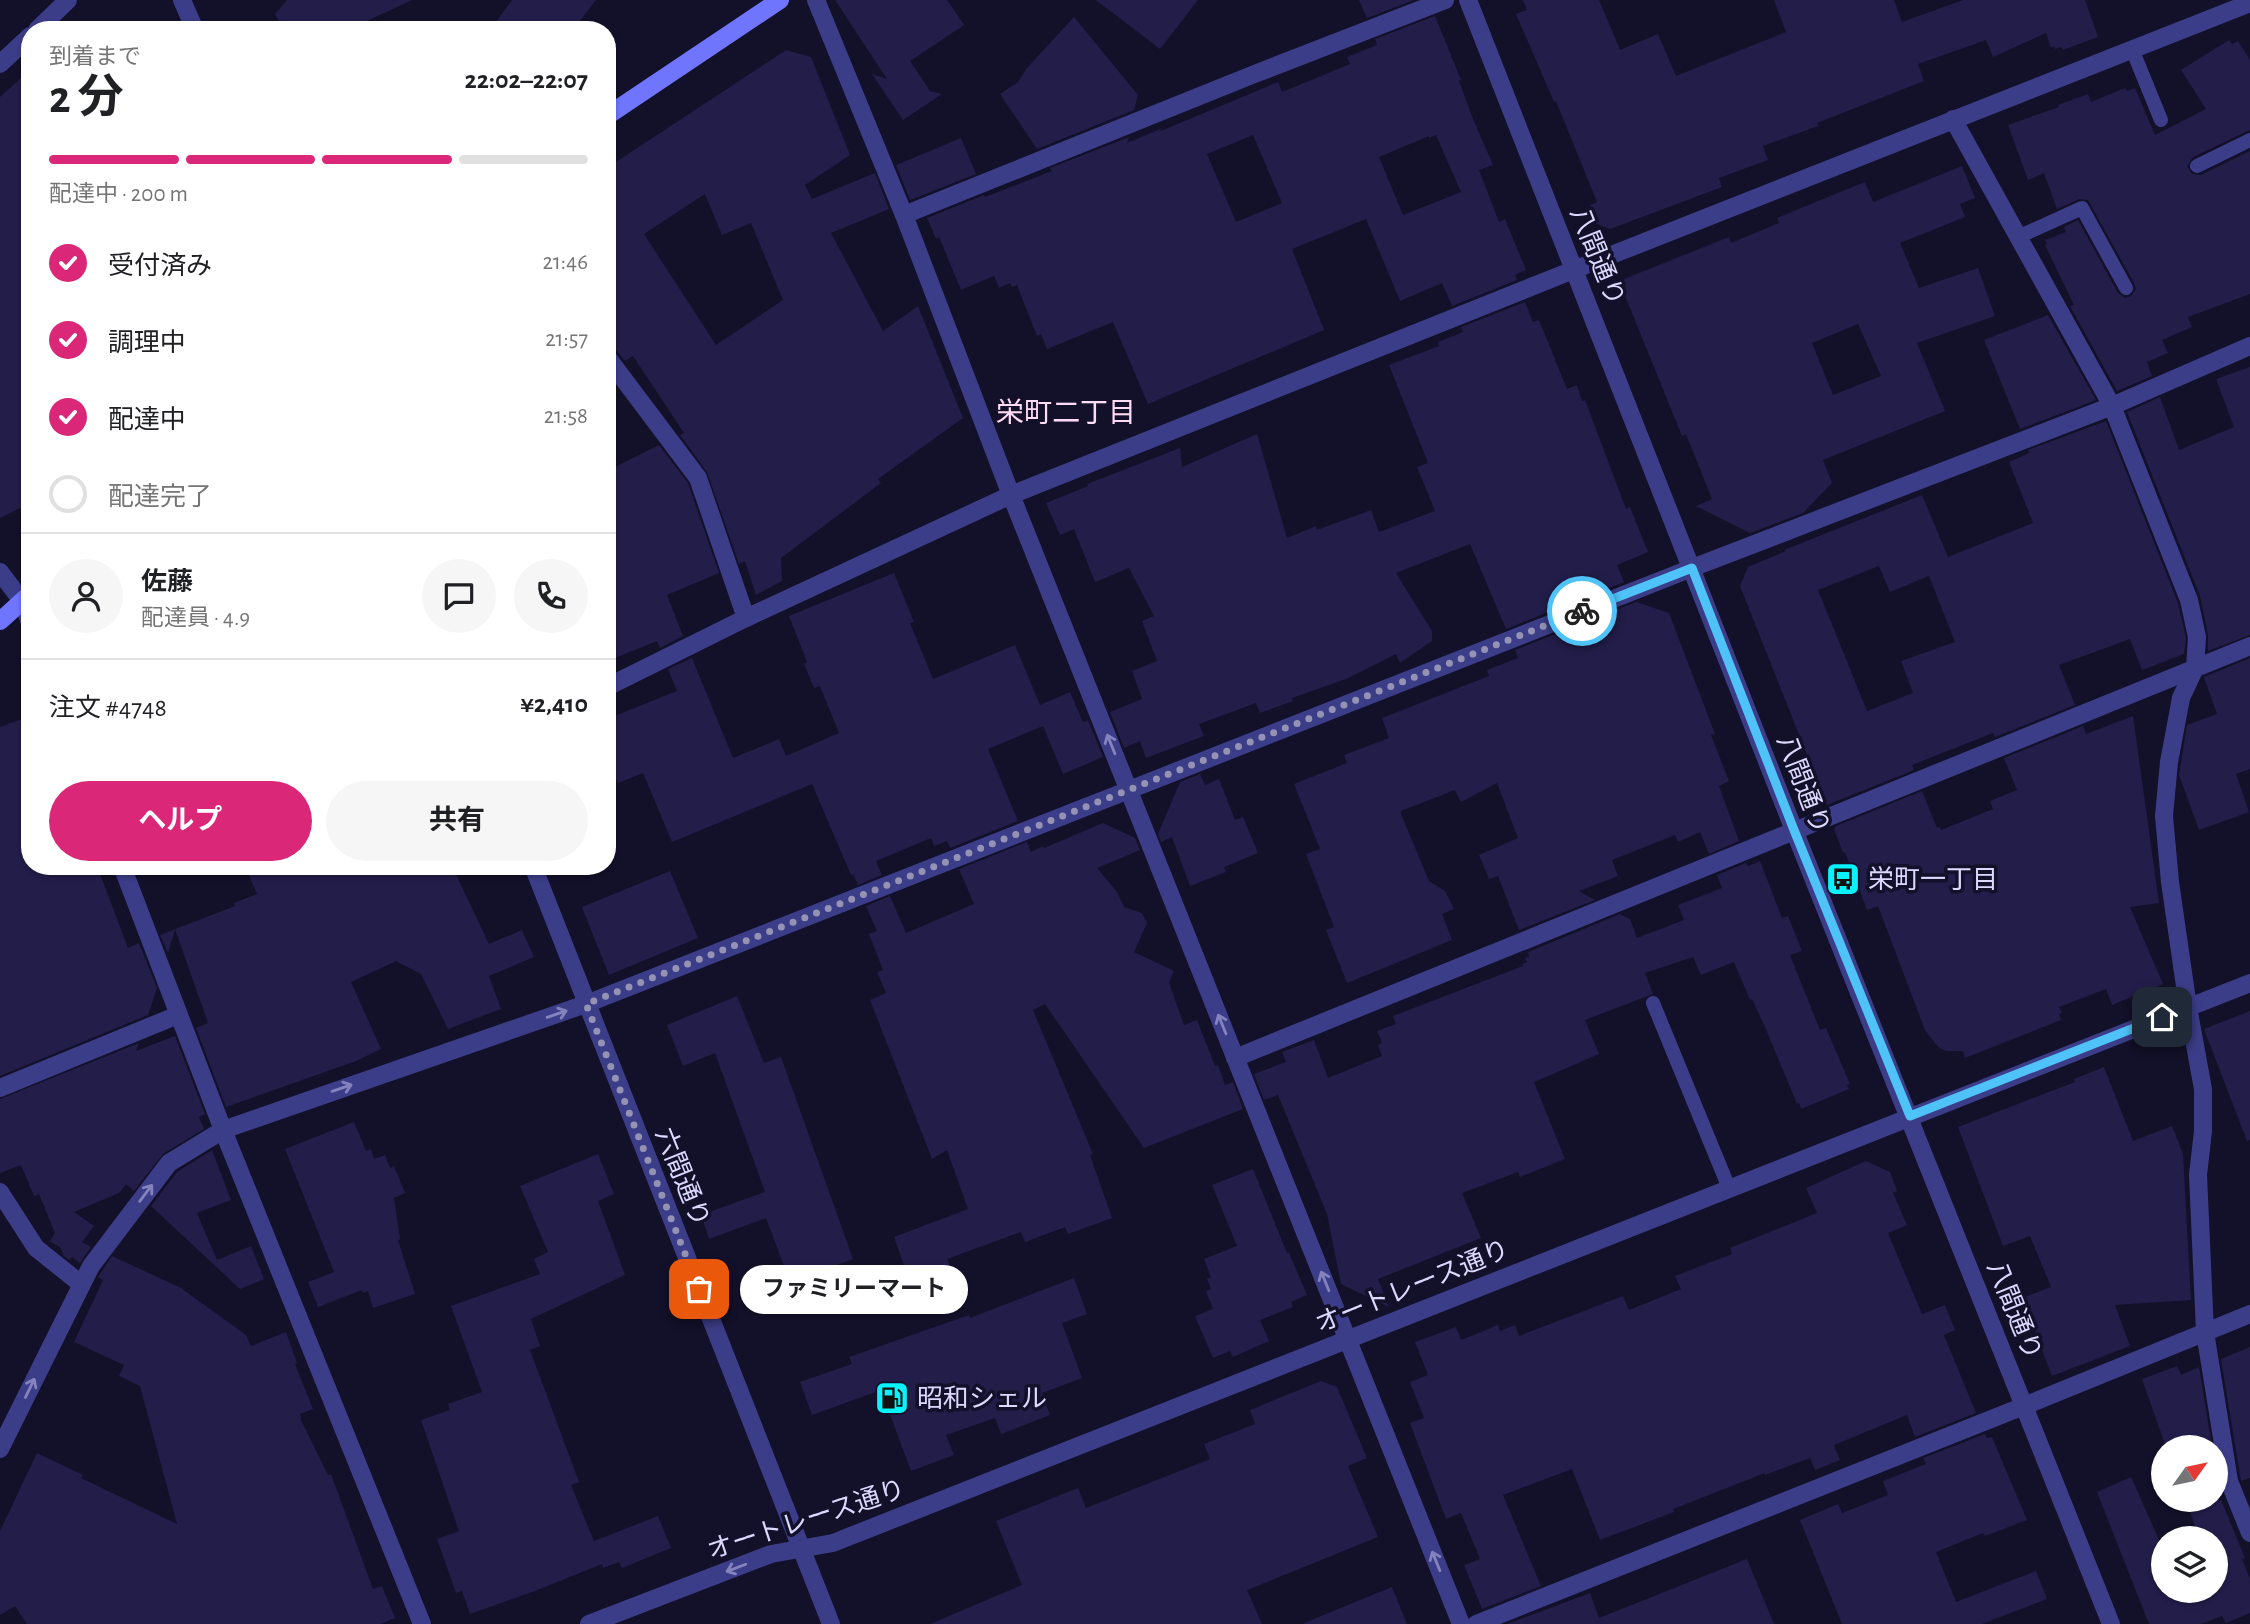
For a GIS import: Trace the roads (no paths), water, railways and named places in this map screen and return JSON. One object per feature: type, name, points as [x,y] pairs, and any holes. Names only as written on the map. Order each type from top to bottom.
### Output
[{"type":"main road","points":[[616,110],[780,0]]},
{"type":"main road","points":[[0,621],[21,602]]},
{"type":"street","points":[[46,21],[68,0]]},
{"type":"street","points":[[181,0],[191,21]]},
{"type":"street","points":[[816,0],[904,215],[1011,495],[1461,1624]]},
{"type":"street","points":[[904,215],[1445,0]]},
{"type":"street","name":"八間通り","points":[[1468,0],[1576,269],[1794,830],[2111,1624]]},
{"type":"street","points":[[616,683],[746,618],[1011,495],[2250,3]]},
{"type":"street","points":[[0,64],[21,44]]},
{"type":"street","points":[[1953,119],[2112,406],[2189,600],[2197,637],[2195,668],[2181,698],[2169,762],[2164,816],[2170,882],[2203,1089],[2203,1131],[2198,1175],[2205,1332],[2229,1481],[2250,1533]]},
{"type":"street","points":[[0,1449],[91,1266],[169,1163],[223,1130],[586,1004],[1692,568],[2112,406],[2250,346]]},
{"type":"street","points":[[616,369],[698,478],[746,618]]},
{"type":"street","points":[[0,572],[21,592]]},
{"type":"street","points":[[1235,1058],[2250,646]]},
{"type":"street","points":[[125,875],[223,1130],[422,1624]]},
{"type":"street","name":"六間通り","points":[[536,875],[831,1624]]},
{"type":"street","name":"オートレース通り","points":[[589,1624],[771,1554],[833,1543],[2250,983]]},
{"type":"street","points":[[0,1088],[178,1015]]},
{"type":"street","points":[[0,1192],[36,1248],[81,1284]]},
{"type":"street","points":[[1476,1624],[2250,1314]]},
{"type":"lane","points":[[2132,49],[2161,120]]},
{"type":"lane","points":[[2197,166],[2250,140]]},
{"type":"lane","points":[[2018,237],[2082,208],[2126,288]]},
{"type":"lane","points":[[1653,1003],[1728,1188]]},
{"type":"place","name":"栄町一丁目","points":[[1843,879]]},
{"type":"place","name":"ファミリーマート","points":[[699,1289]]},
{"type":"place","name":"昭和シェル","points":[[892,1398]]},
{"type":"district","name":"栄町二丁目","points":[[1066,412]]}]
